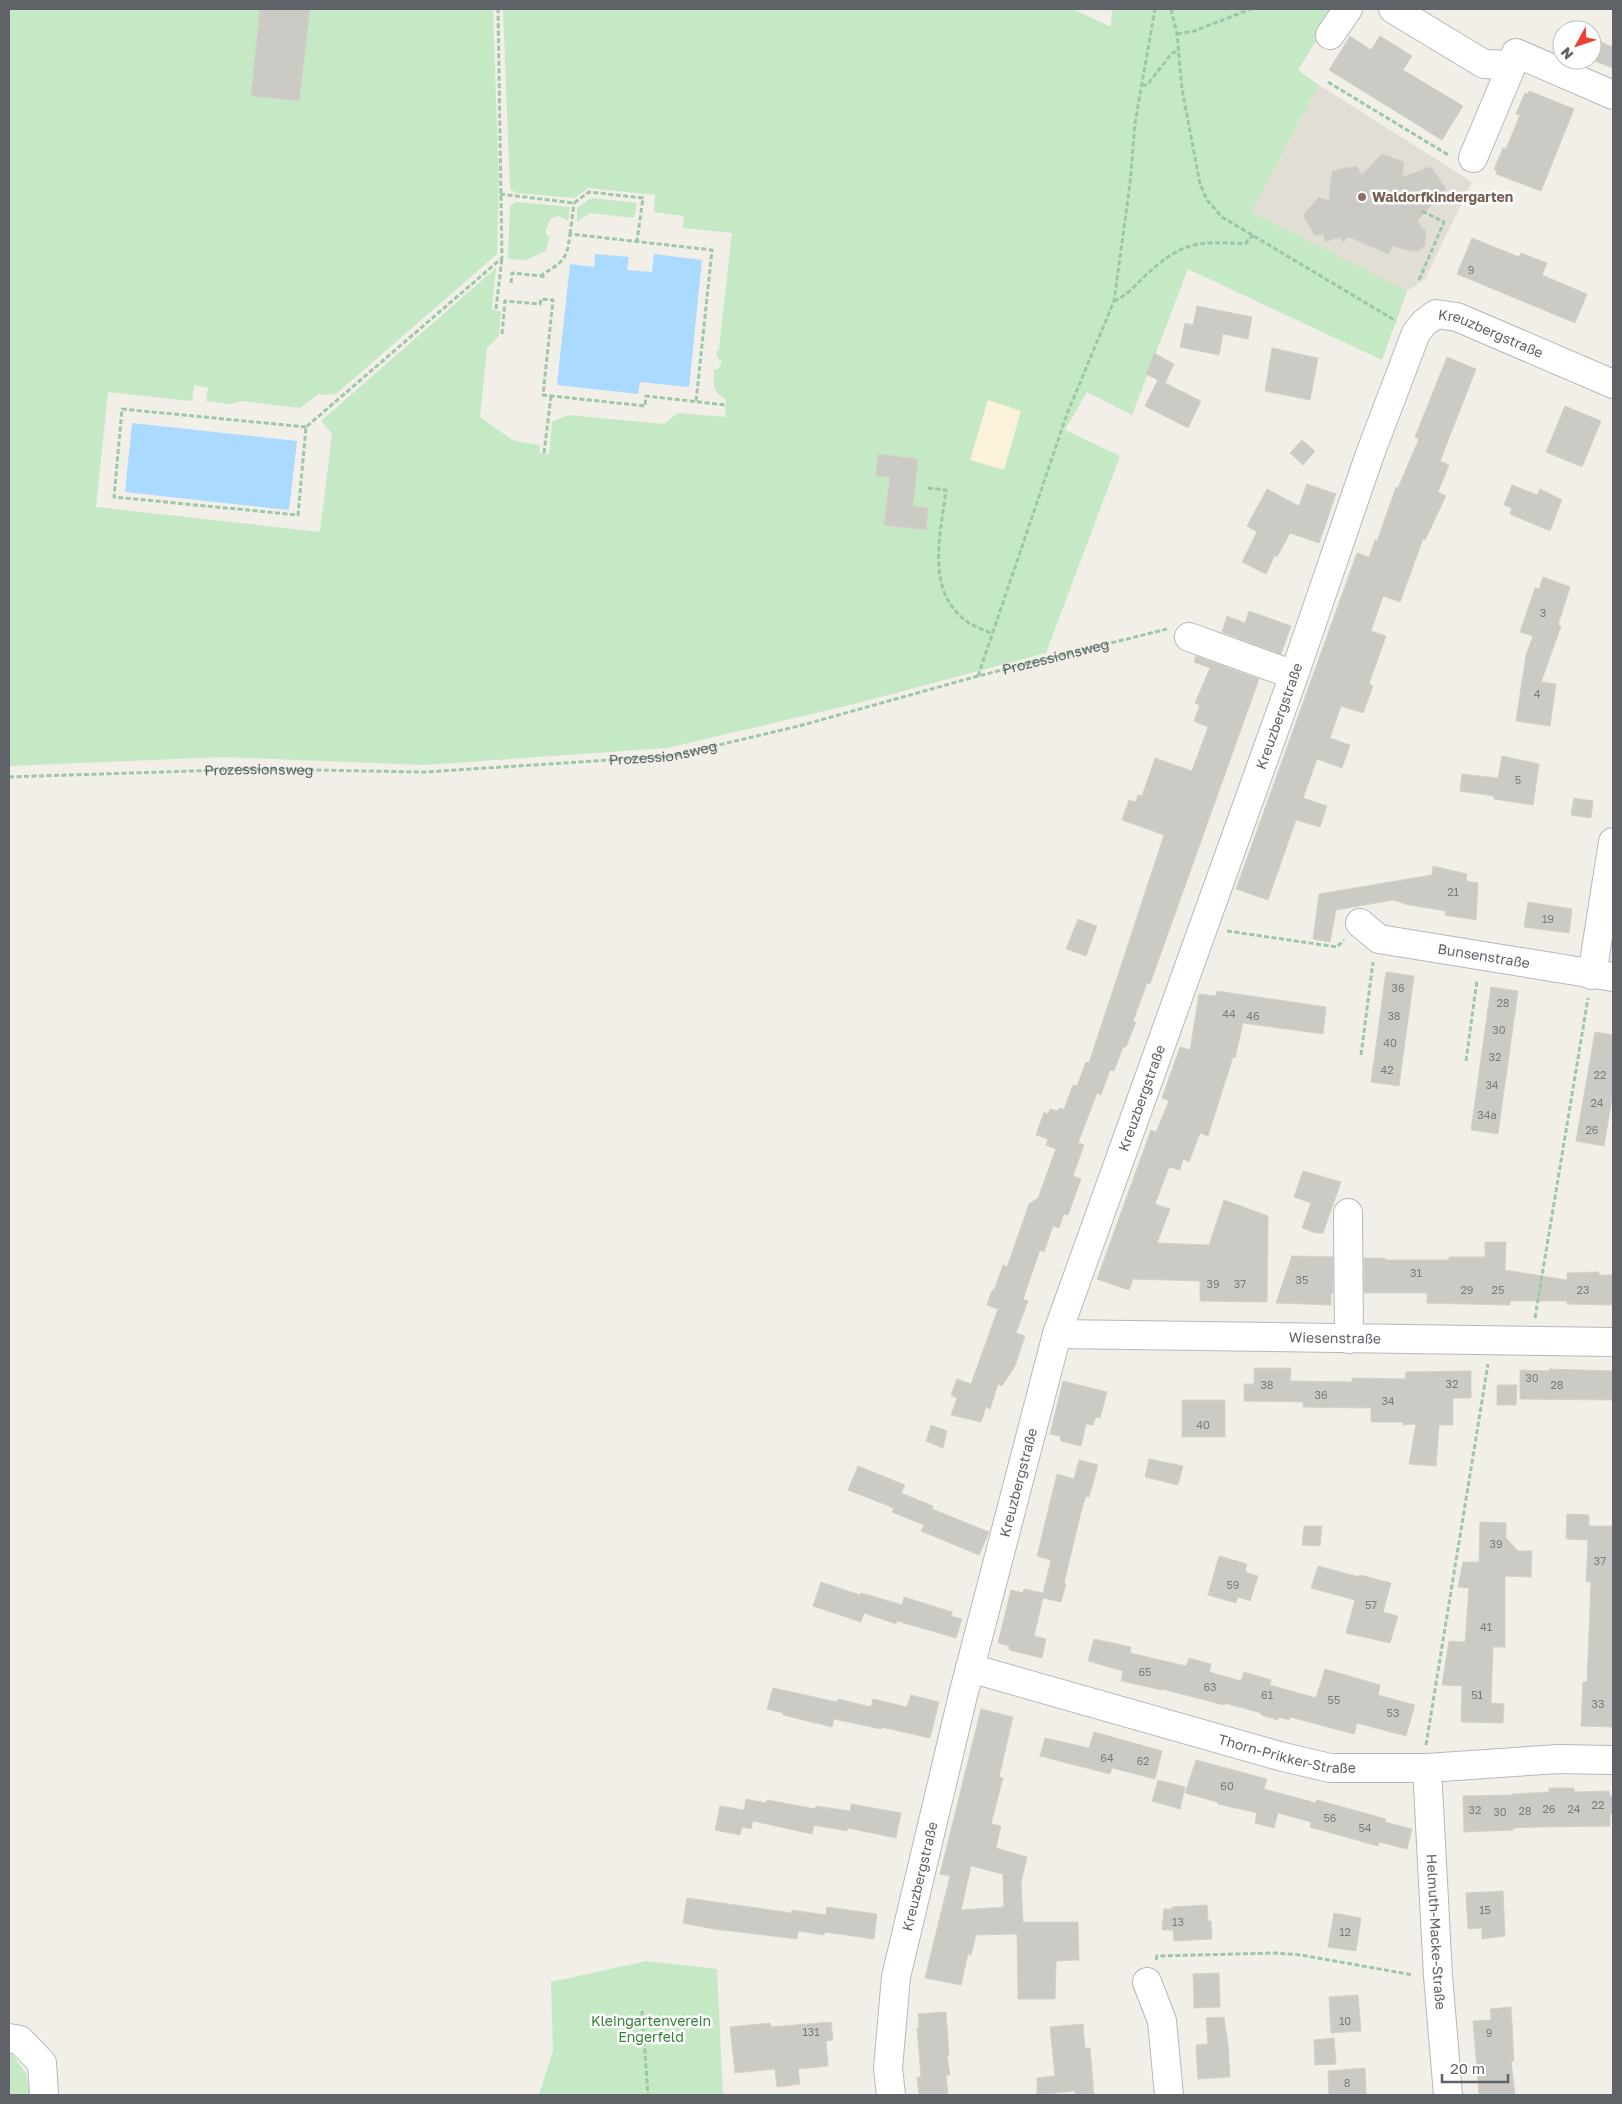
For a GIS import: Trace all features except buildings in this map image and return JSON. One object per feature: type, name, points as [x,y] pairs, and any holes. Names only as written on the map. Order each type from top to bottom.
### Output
[{"type":"street","points":[[1330,35],[1348,9]]},
{"type":"street","points":[[1393,9],[1484,64],[1512,65]]},
{"type":"street","points":[[1473,158],[1516,53],[1613,95]]},
{"type":"street","name":"Kreuzbergstraße","points":[[891,2095],[888,2068],[896,1977],[970,1668],[1057,1334],[1294,675],[1370,454],[1416,333],[1424,323],[1436,314],[1457,317],[1613,384]]},
{"type":"street","points":[[1189,637],[1294,675]]},
{"type":"street","points":[[1603,976],[1613,842]]},
{"type":"street","name":"Bunsenstraße","points":[[1370,931],[1480,957],[1603,976]]},
{"type":"street","points":[[1348,1213],[1349,1339]]},
{"type":"street","name":"Wiesenstraße","points":[[1057,1334],[1613,1342]]},
{"type":"street","name":"Thorn-Prikker-Straße","points":[[970,1668],[1283,1757],[1330,1768],[1427,1768],[1558,1759],[1613,1760]]},
{"type":"street","name":"Helmuth-Macke-Straße","points":[[1427,1768],[1438,1976],[1448,2095]]},
{"type":"street","points":[[1147,1982],[1162,2021],[1169,2095]]},
{"type":"street","points":[[9,2038],[20,2040],[42,2063],[44,2095]]},
{"type":"path","points":[[496,309],[502,258],[498,9]]},
{"type":"path","points":[[978,676],[1067,414],[1114,301],[1130,184],[1136,123],[1155,9]]},
{"type":"path","points":[[1171,9],[1177,34],[1182,89],[1200,184],[1207,200],[1222,217],[1416,333]]},
{"type":"path","points":[[1177,34],[1194,31],[1251,9]]},
{"type":"path","points":[[1142,85],[1147,85],[1172,53],[1179,51]]},
{"type":"path","points":[[1328,82],[1453,157],[1473,158]]},
{"type":"path","points":[[500,194],[574,203],[590,192],[642,198],[637,241]]},
{"type":"path","points":[[511,283],[512,273],[543,277],[543,274],[561,263],[568,254],[574,203]]},
{"type":"path","points":[[1419,280],[1444,222],[1422,212]]},
{"type":"path","points":[[570,234],[712,250],[696,402]]},
{"type":"path","points":[[1114,301],[1122,298],[1155,267],[1185,246],[1213,241],[1245,244],[1254,235]]},
{"type":"path","points":[[306,427],[122,409],[114,497],[298,515],[306,427],[502,258]]},
{"type":"path","points":[[502,334],[505,301],[540,304],[542,292]]},
{"type":"path","points":[[541,299],[554,300],[542,395],[645,406],[646,396],[726,406]]},
{"type":"path","points":[[544,453],[551,396]]},
{"type":"path","points":[[928,488],[946,490],[938,569],[941,586],[952,608],[966,621],[992,634]]},
{"type":"path","name":"Prozessionsweg","points":[[9,777],[252,769],[425,772],[672,756],[799,726],[978,676],[1166,628],[1189,637]]},
{"type":"path","points":[[1204,926],[1218,930],[1337,947],[1370,931],[1374,956],[1361,1056]]},
{"type":"path","points":[[1466,1061],[1480,957]]},
{"type":"path","points":[[1531,1340],[1603,976]]},
{"type":"path","points":[[1427,1768],[1426,1741],[1491,1341]]},
{"type":"path","points":[[1147,1982],[1157,1956],[1275,1953],[1301,1955],[1419,1976],[1438,1976]]},
{"type":"path","points":[[642,2011],[648,2095]]},
{"type":"shaded area","name":"Waldorfkindergarten","points":[[1319,85],[1472,182],[1425,279],[1407,291],[1251,212]]},
{"type":"green space","points":[[9,9],[493,9],[499,183],[497,254],[336,394],[322,395],[320,393],[300,408],[242,401],[230,404],[206,401],[208,388],[194,385],[192,401],[108,392],[96,507],[320,532],[332,434],[321,421],[496,268],[492,309],[501,312],[499,336],[487,348],[480,417],[514,441],[540,445],[539,453],[549,454],[552,422],[568,415],[664,424],[678,413],[725,417],[726,399],[718,394],[714,387],[714,369],[718,369],[722,362],[717,357],[716,351],[719,350],[732,233],[683,228],[684,216],[654,212],[655,195],[588,188],[575,198],[516,193],[510,189],[503,9],[1073,9],[1111,27],[1112,9],[1336,9],[1298,70],[1319,85],[1251,212],[1407,291],[1382,360],[1188,269],[1132,415],[1087,392],[1065,430],[1120,456],[1046,653],[854,704],[667,748],[424,765],[223,757],[9,766]]},
{"type":"green space","points":[[591,198],[637,203],[634,218],[590,213],[577,222],[577,208]]},
{"type":"green space","points":[[516,202],[570,207],[568,221],[559,216],[551,218],[545,232],[549,237],[546,251],[526,260],[508,259],[510,206]]},
{"type":"green space","name":"Kleingartenverein Engerfeld","points":[[646,1961],[717,1969],[723,2095],[539,2095],[553,2051],[551,1982]]},
{"type":"green space","points":[[9,2052],[26,2073],[30,2095],[9,2095]]},
{"type":"sand","points":[[988,400],[1021,411],[1004,470],[970,460]]},
{"type":"water","points":[[595,254],[629,257],[627,270],[652,272],[654,254],[702,260],[689,387],[640,382],[638,394],[557,385],[570,264],[594,267]]},
{"type":"water","points":[[132,423],[297,441],[289,510],[125,492]]},
{"type":"place","name":"Waldorfkindergarten","points":[[1362,197]]}]
